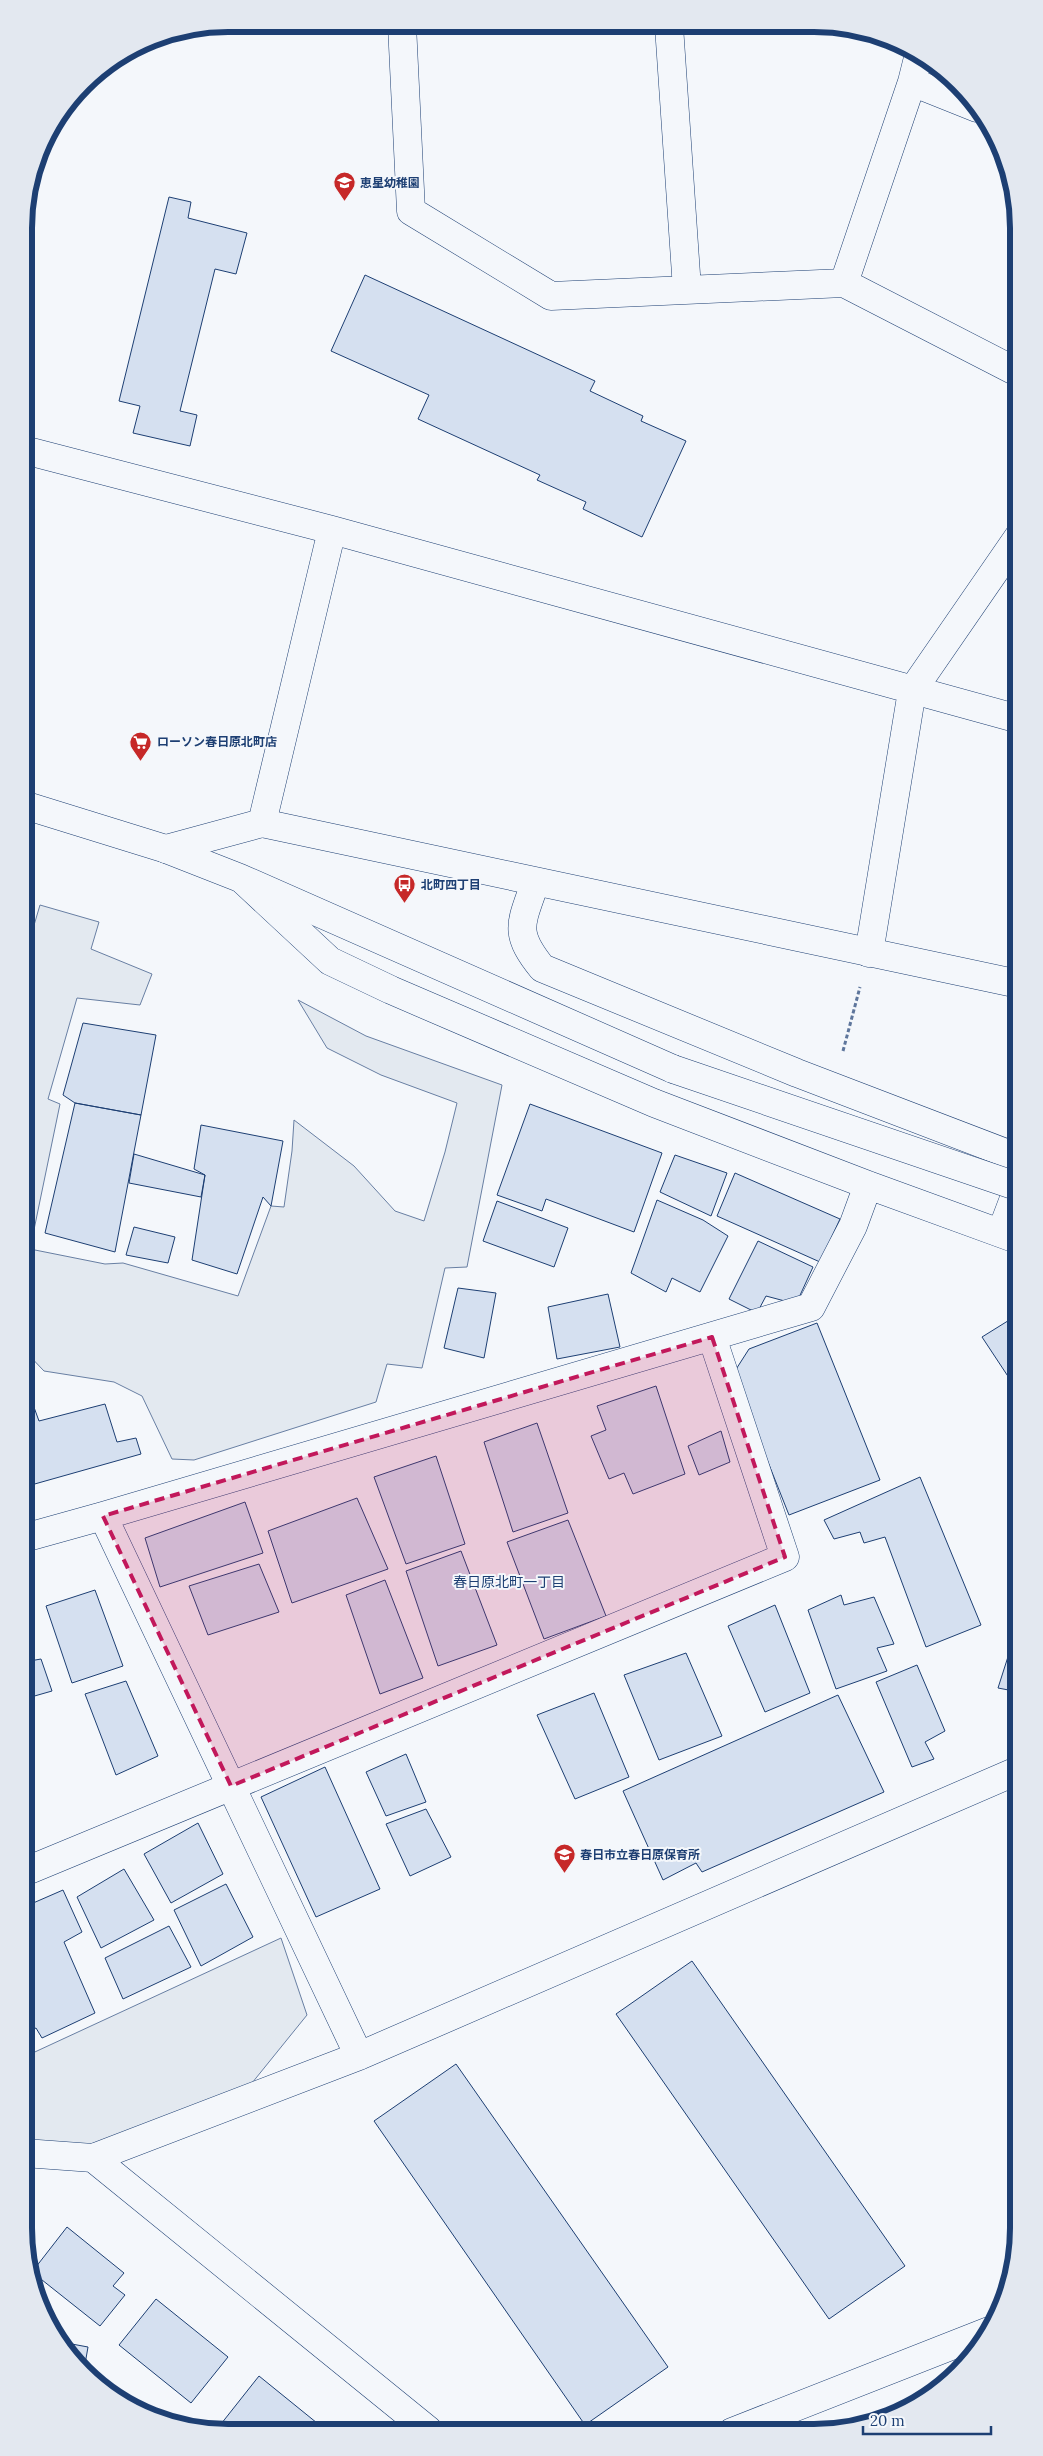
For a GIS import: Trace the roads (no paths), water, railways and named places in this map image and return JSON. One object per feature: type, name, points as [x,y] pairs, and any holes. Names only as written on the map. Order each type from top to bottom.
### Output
[{"type":"street","points":[[402,32],[411,211],[551,296],[844,283],[1010,368]]},
{"type":"street","points":[[669,32],[687,289]]},
{"type":"street","points":[[844,283],[912,82],[917,61]]},
{"type":"street","points":[[912,82],[966,103]]},
{"type":"street","points":[[32,452],[332,530],[1010,717]]},
{"type":"street","points":[[262,823],[332,530]]},
{"type":"street","points":[[870,953],[912,691],[1010,549]]},
{"type":"street","points":[[32,807],[166,849],[240,878],[673,1069],[1010,1183]]},
{"type":"street","points":[[166,849],[262,823],[535,883],[1010,982]]},
{"type":"street","points":[[240,878],[330,961],[391,990],[654,1103],[1010,1237]]},
{"type":"street","points":[[535,883],[522,922],[525,947],[542,968],[797,1073],[1010,1155]]},
{"type":"street","points":[[32,1536],[712,1337],[811,1306],[853,1226],[868,1185]]},
{"type":"street","points":[[32,1869],[785,1557],[712,1337]]},
{"type":"street","points":[[103,1516],[359,2056]]},
{"type":"street","points":[[32,2154],[93,2158],[359,2056],[1010,1774]]},
{"type":"street","points":[[93,2158],[421,2424]]},
{"type":"street","points":[[752,2424],[979,2334]]},
{"type":"place","name":"恵星幼稚園","points":[[344,202]]},
{"type":"place","name":"ローソン春日原北町店","points":[[141,761]]},
{"type":"place","name":"北町四丁目","points":[[405,904]]},
{"type":"place","name":"春日市立春日原保育所","points":[[564,1874]]},
{"type":"district","name":"春日原北町一丁目","points":[[509,1582]]}]
